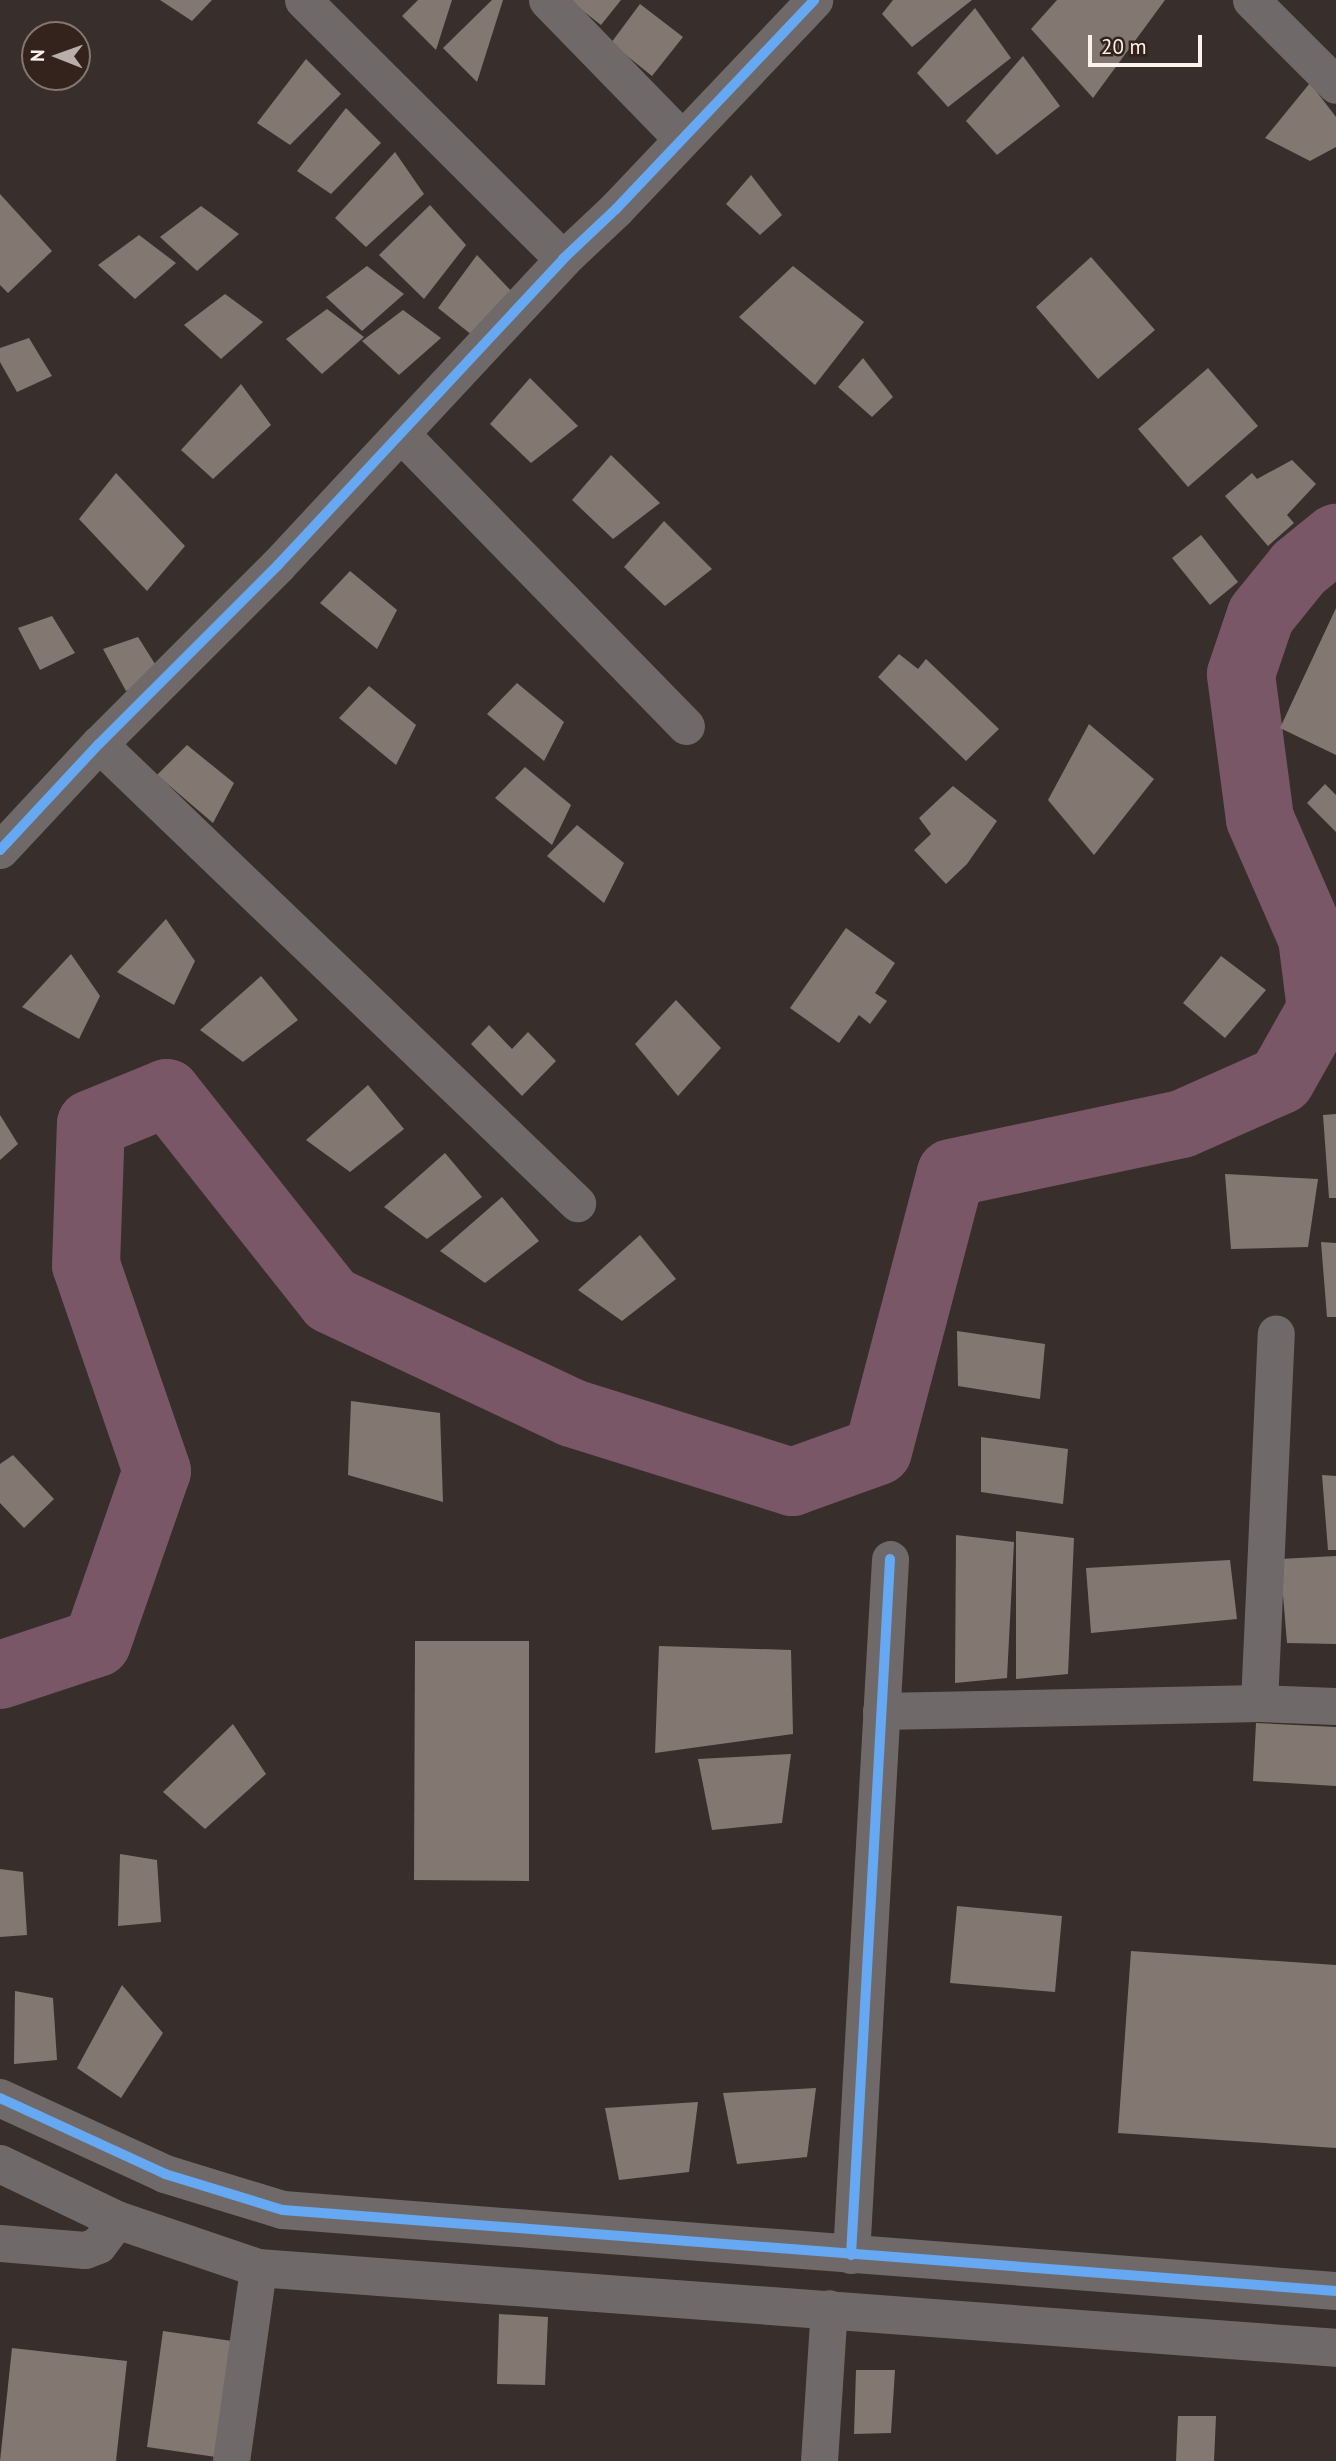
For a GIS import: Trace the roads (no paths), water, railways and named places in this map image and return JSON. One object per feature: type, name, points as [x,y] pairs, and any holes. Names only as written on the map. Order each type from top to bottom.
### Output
[{"type":"street","points":[[303,0],[563,259]]},
{"type":"street","points":[[547,0],[680,137]]},
{"type":"street","points":[[0,850],[99,744],[278,565],[563,259],[616,209],[680,137],[814,0]]},
{"type":"street","points":[[1251,0],[1336,85]]},
{"type":"street","points":[[401,434],[686,726]]},
{"type":"street","points":[[99,744],[577,1203]]},
{"type":"street","points":[[1259,1703],[1276,1333]]},
{"type":"street","points":[[851,2255],[890,1559]]},
{"type":"street","points":[[881,1711],[1259,1703],[1336,1706]]},
{"type":"street","points":[[0,2098],[165,2174],[283,2210],[1336,2291]]},
{"type":"street","points":[[0,2164],[117,2220],[258,2268],[829,2308],[1336,2348]]},
{"type":"street","points":[[0,2243],[85,2250],[98,2245],[117,2220]]},
{"type":"street","points":[[231,2461],[258,2268]]},
{"type":"street","points":[[819,2461],[829,2308]]},
{"type":"waterway","points":[[0,1675],[97,1643],[157,1471],[86,1265],[91,1124],[167,1093],[331,1300],[572,1413],[792,1482],[878,1451],[951,1173],[1182,1124],[1281,1080],[1321,1009],[1312,938],[1260,819],[1241,674],[1261,615],[1299,568],[1336,538]]}]
